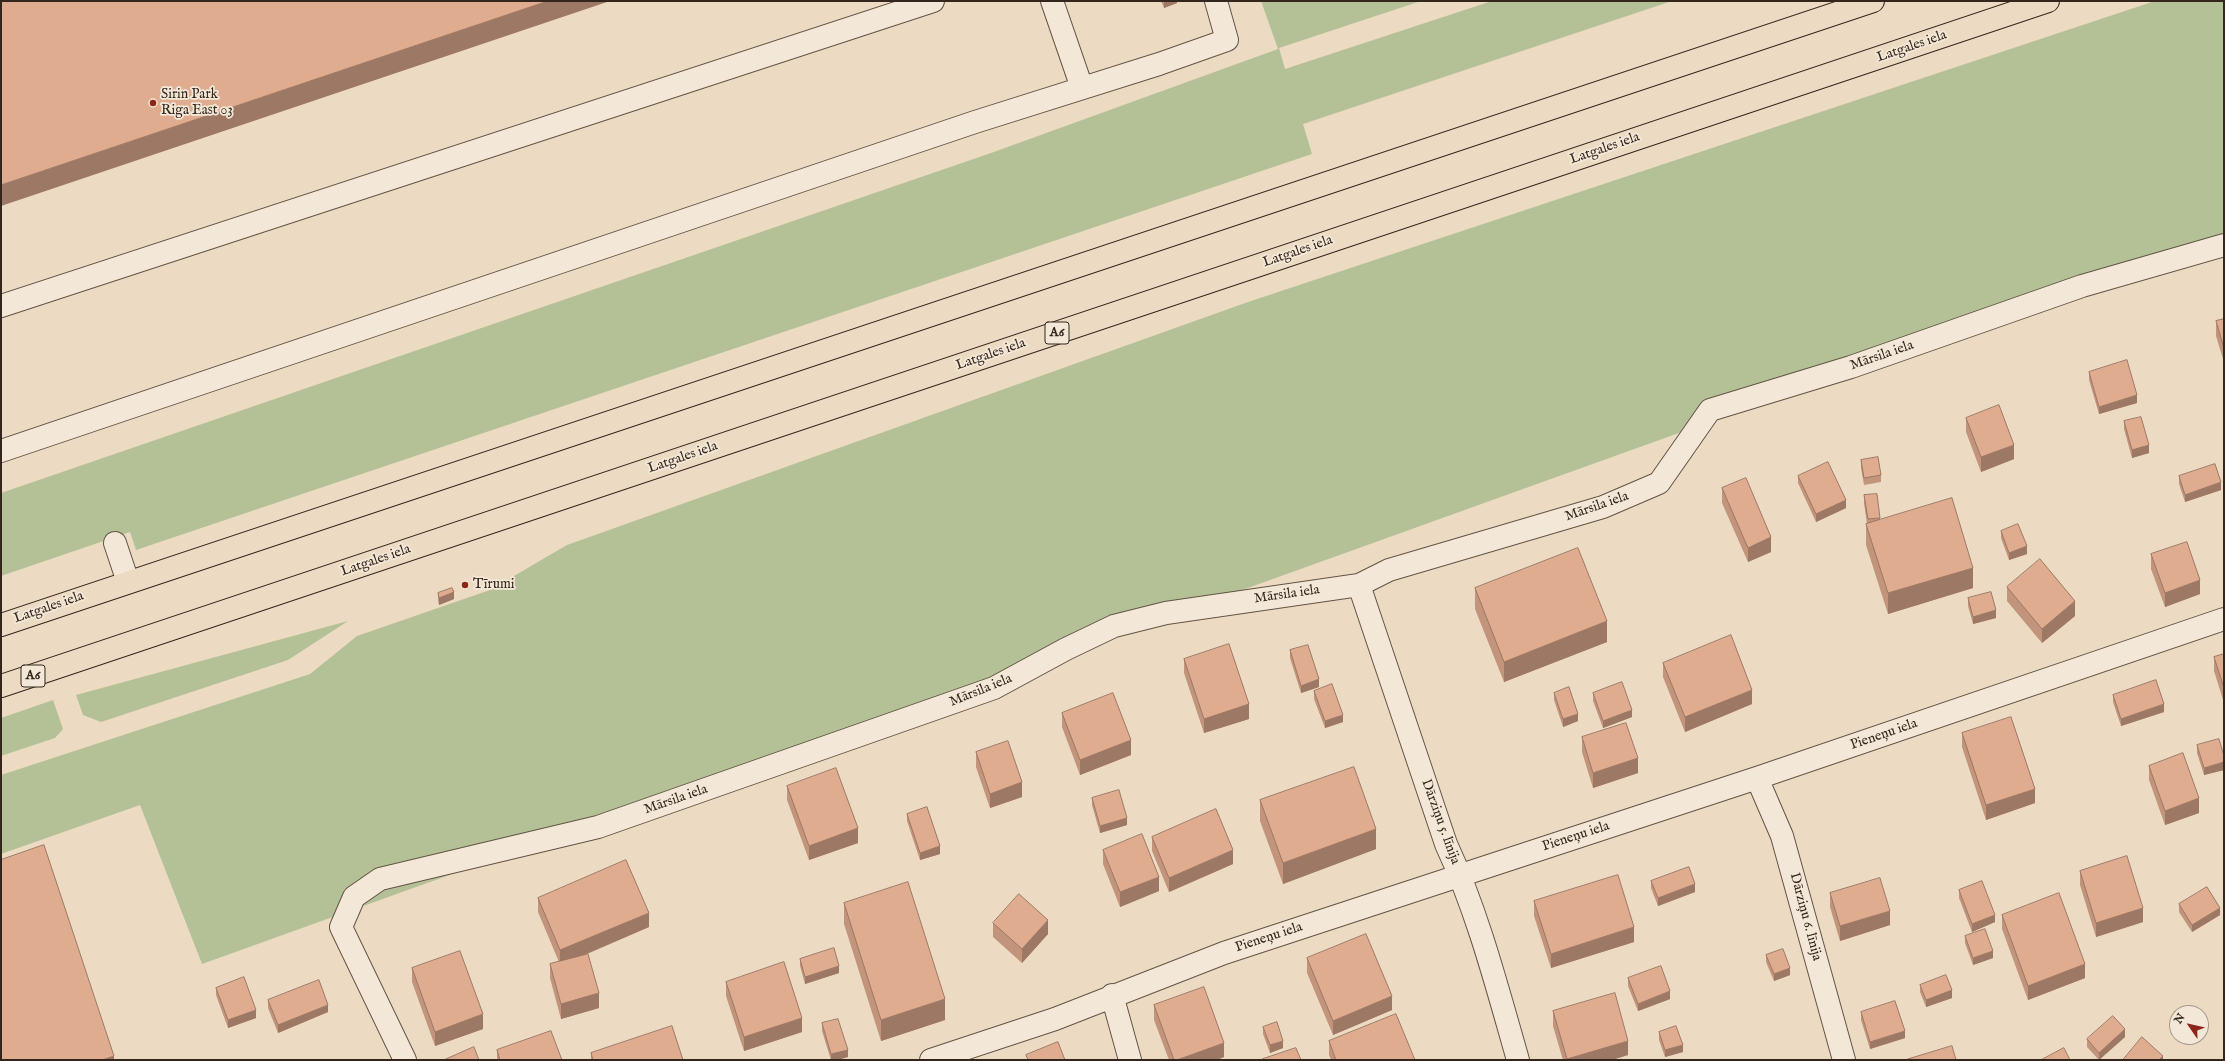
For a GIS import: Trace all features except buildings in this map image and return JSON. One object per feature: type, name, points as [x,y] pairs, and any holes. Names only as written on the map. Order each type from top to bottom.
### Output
[{"type":"highway","name":"Latgales iela","points":[[1,625],[1873,1]]},
{"type":"highway","name":"Latgales iela","points":[[1,686],[2048,1]]},
{"type":"street","points":[[1,306],[933,1]]},
{"type":"street","points":[[1052,1],[1082,88]]},
{"type":"street","points":[[1,451],[952,130],[1159,64],[1227,40],[1216,1]]},
{"type":"street","name":"Mārsila iela","points":[[405,1060],[341,927],[354,897],[380,879],[598,827],[994,688],[1066,649],[1114,626],[1166,613],[1358,585],[1389,570],[1603,507],[1659,483],[1710,410],[1851,367],[2082,286],[2224,245]]},
{"type":"street","points":[[116,543],[128,582]]},
{"type":"street","name":"Dārziņu 5. līnija","points":[[1358,585],[1446,844],[1460,875],[1477,921],[1518,1060]]},
{"type":"street","name":"Pieneņu iela","points":[[931,1060],[1055,1019],[1112,995],[1224,953],[1757,778],[2224,619]]},
{"type":"street","name":"Dārziņu 6. līnija","points":[[1757,778],[1782,836],[1844,1060]]},
{"type":"street","points":[[1112,995],[1130,1060]]},
{"type":"green space","points":[[1261,1],[1421,1],[1279,48],[1285,69],[1492,1],[1672,1],[1303,124],[1312,154],[136,550],[130,532],[1,576],[1,493],[991,153],[1278,49]]},
{"type":"green space","points":[[2155,1],[2224,1],[2224,237],[202,964],[140,805],[1,854],[1,775],[310,674],[357,636],[490,590],[567,545],[1248,302]]},
{"type":"green space","points":[[348,621],[288,660],[101,722],[83,715],[76,695]]},
{"type":"green space","points":[[53,700],[63,729],[55,738],[1,756],[1,718]]},
{"type":"place","name":"Sirin Park Riga East 03","points":[[153,103]]},
{"type":"place","name":"Tīrumi","points":[[465,585]]}]
